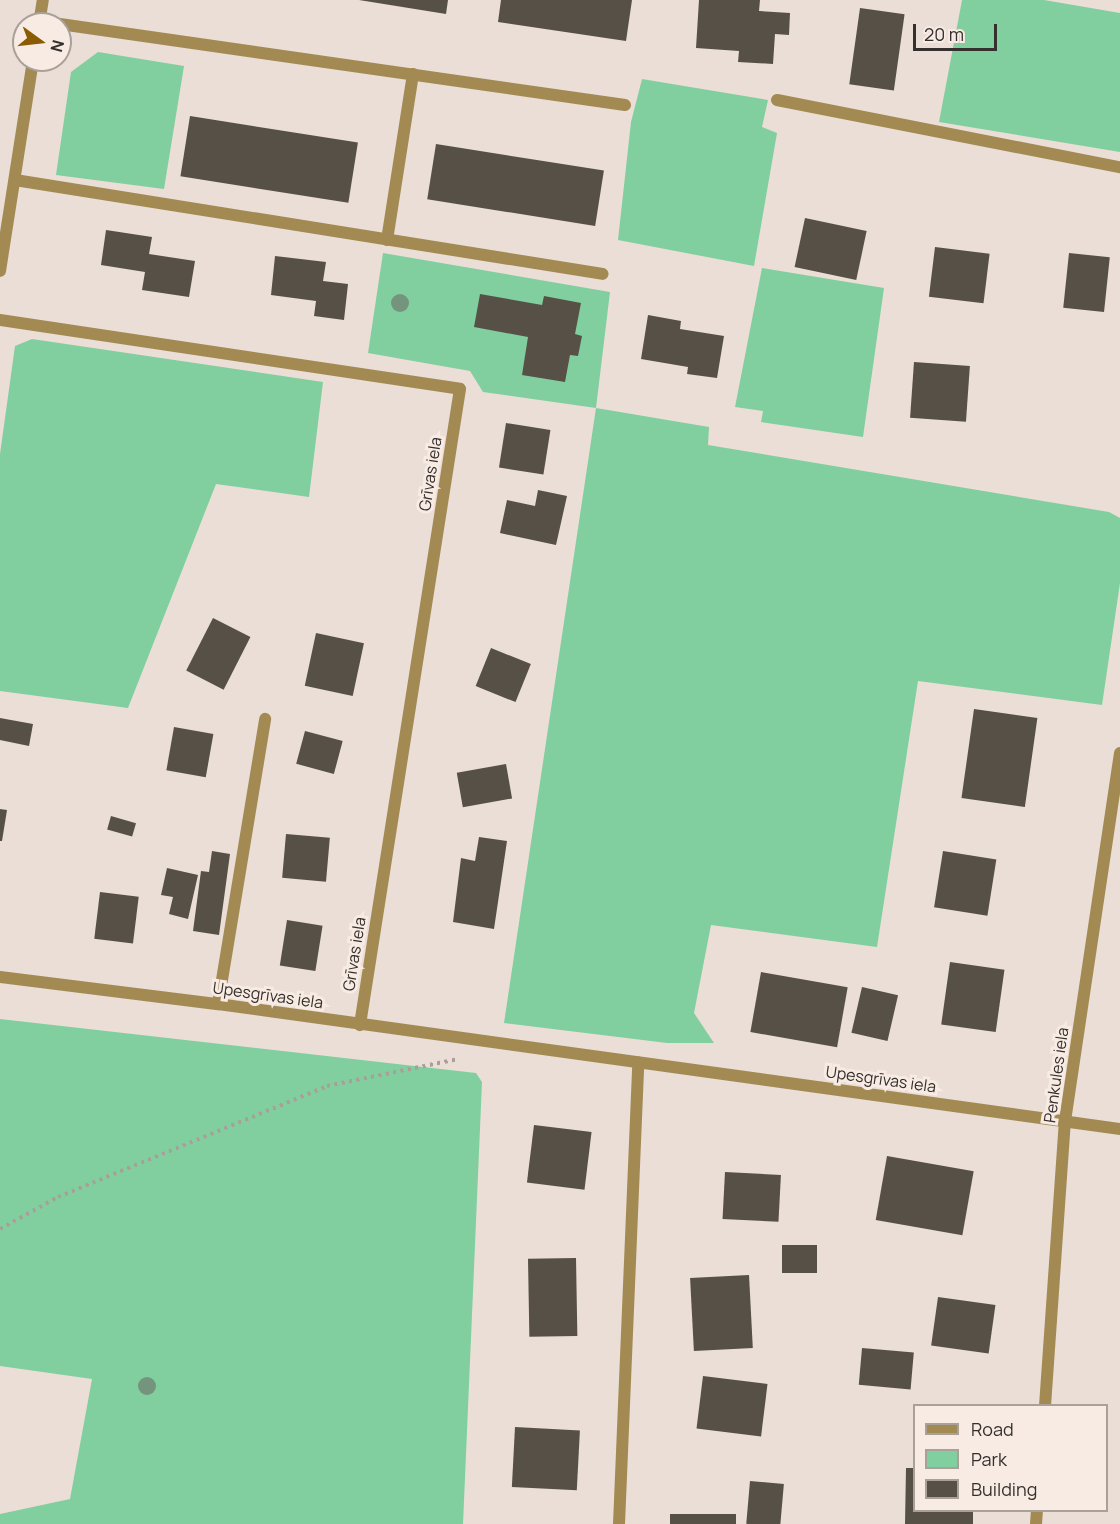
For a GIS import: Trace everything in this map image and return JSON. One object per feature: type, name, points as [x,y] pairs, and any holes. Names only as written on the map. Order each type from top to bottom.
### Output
[{"type":"street","points":[[72,27],[625,105]]},
{"type":"street","points":[[0,271],[4,223],[15,180],[31,72]]},
{"type":"street","points":[[387,240],[412,74]]},
{"type":"street","points":[[777,100],[1120,167]]},
{"type":"street","points":[[15,180],[603,274]]},
{"type":"street","name":"Grīvas iela","points":[[0,320],[460,388],[360,1025]]},
{"type":"street","points":[[218,1004],[265,719]]},
{"type":"street","name":"Penkules iela","points":[[1045,1404],[1065,1121],[1120,753]]},
{"type":"street","name":"Upesgrīvas iela","points":[[0,977],[218,1004],[1120,1129]]},
{"type":"street","points":[[619,1524],[638,1062]]},
{"type":"path","points":[[0,1229],[58,1197],[327,1086],[460,1059]]},
{"type":"green space","points":[[962,0],[1044,0],[1120,13],[1120,152],[939,122]]},
{"type":"green space","points":[[98,52],[184,66],[164,189],[56,175],[72,71]]},
{"type":"green space","points":[[642,79],[768,100],[762,127],[777,133],[754,266],[618,240],[631,122]]},
{"type":"green space","points":[[383,253],[610,292],[596,408],[483,392],[470,371],[368,353]]},
{"type":"green space","points":[[762,268],[884,288],[863,437],[761,422],[763,411],[735,407]]},
{"type":"green space","points":[[32,339],[323,382],[309,497],[216,484],[128,708],[0,691],[0,454],[15,346]]},
{"type":"green space","points":[[596,408],[709,427],[708,445],[1109,512],[1120,518],[1120,583],[1102,705],[918,681],[877,947],[711,925],[694,1013],[714,1043],[667,1043],[504,1023]]},
{"type":"green space","points":[[0,1019],[476,1073],[482,1082],[463,1524],[0,1524],[0,1514],[70,1499],[92,1379],[0,1366]]},
{"type":"building","points":[[359,0],[448,0],[446,14]]},
{"type":"building","points":[[501,0],[632,0],[626,41],[498,22]]},
{"type":"building","points":[[699,0],[760,0],[759,11],[790,13],[789,35],[775,34],[773,64],[738,62],[739,51],[696,48]]},
{"type":"building","points":[[860,8],[905,14],[894,91],[849,84]]},
{"type":"building","points":[[190,116],[358,143],[348,203],[180,176]]},
{"type":"building","points":[[436,144],[604,171],[595,226],[427,199]]},
{"type":"building","points":[[805,218],[867,231],[856,280],[795,267]]},
{"type":"building","points":[[106,230],[152,237],[149,254],[195,261],[189,297],[142,290],[145,272],[101,265]]},
{"type":"building","points":[[935,247],[990,254],[983,303],[929,297]]},
{"type":"building","points":[[1069,253],[1110,257],[1104,312],[1063,308]]},
{"type":"building","points":[[275,256],[326,262],[323,281],[348,284],[344,320],[314,316],[316,301],[271,295]]},
{"type":"building","points":[[480,294],[542,305],[544,296],[581,303],[575,334],[582,336],[578,356],[570,355],[565,382],[522,375],[528,337],[474,327]]},
{"type":"building","points":[[648,315],[681,321],[680,329],[724,336],[717,378],[687,374],[688,367],[641,359]]},
{"type":"building","points":[[914,362],[970,366],[966,422],[910,418]]},
{"type":"building","points":[[506,423],[550,430],[543,474],[499,467]]},
{"type":"building","points":[[538,490],[567,496],[556,545],[500,533],[507,500],[535,506]]},
{"type":"building","points":[[213,618],[250,637],[224,690],[186,671]]},
{"type":"building","points":[[316,633],[364,643],[353,696],[305,686]]},
{"type":"building","points":[[491,648],[531,664],[516,702],[476,686]]},
{"type":"building","points":[[974,709],[1037,718],[1025,807],[961,798]]},
{"type":"building","points":[[0,718],[33,724],[29,746],[0,740]]},
{"type":"building","points":[[174,727],[213,734],[206,777],[166,770]]},
{"type":"building","points":[[305,731],[343,741],[334,774],[296,764]]},
{"type":"building","points":[[506,764],[512,798],[463,807],[457,773]]},
{"type":"building","points":[[0,809],[7,810],[2,841],[0,841]]},
{"type":"building","points":[[111,816],[136,823],[132,837],[107,829]]},
{"type":"building","points":[[286,834],[330,838],[326,882],[282,878]]},
{"type":"building","points":[[479,837],[507,841],[494,929],[453,922],[461,858],[475,861]]},
{"type":"building","points":[[212,851],[230,854],[219,935],[193,931],[201,871],[209,872]]},
{"type":"building","points":[[943,851],[996,859],[987,916],[934,907]]},
{"type":"building","points":[[167,868],[198,875],[188,919],[169,914],[173,897],[161,895]]},
{"type":"building","points":[[100,892],[139,897],[133,943],[94,939]]},
{"type":"building","points":[[287,920],[323,926],[315,971],[280,965]]},
{"type":"building","points":[[950,962],[1004,970],[996,1032],[941,1024]]},
{"type":"building","points":[[761,972],[848,987],[837,1047],[750,1032]]},
{"type":"building","points":[[862,987],[898,995],[887,1041],[851,1033]]},
{"type":"building","points":[[534,1125],[592,1132],[584,1190],[527,1183]]},
{"type":"building","points":[[887,1156],[974,1171],[962,1235],[876,1220]]},
{"type":"building","points":[[725,1172],[781,1175],[778,1222],[723,1219]]},
{"type":"building","points":[[782,1245],[817,1245],[817,1273],[782,1273]]},
{"type":"building","points":[[576,1258],[577,1336],[529,1337],[528,1259]]},
{"type":"building","points":[[749,1275],[753,1348],[694,1351],[690,1278]]},
{"type":"building","points":[[938,1297],[995,1305],[989,1354],[931,1346]]},
{"type":"building","points":[[862,1348],[914,1353],[911,1389],[859,1385]]},
{"type":"building","points":[[703,1376],[768,1384],[761,1437],[697,1429]]},
{"type":"building","points":[[515,1427],[580,1430],[577,1490],[512,1487]]},
{"type":"building","points":[[906,1468],[913,1468],[913,1512],[973,1512],[973,1524],[905,1524]]},
{"type":"building","points":[[750,1481],[784,1484],[780,1524],[746,1524]]},
{"type":"building","points":[[670,1514],[736,1514],[736,1524],[670,1524]]}]
